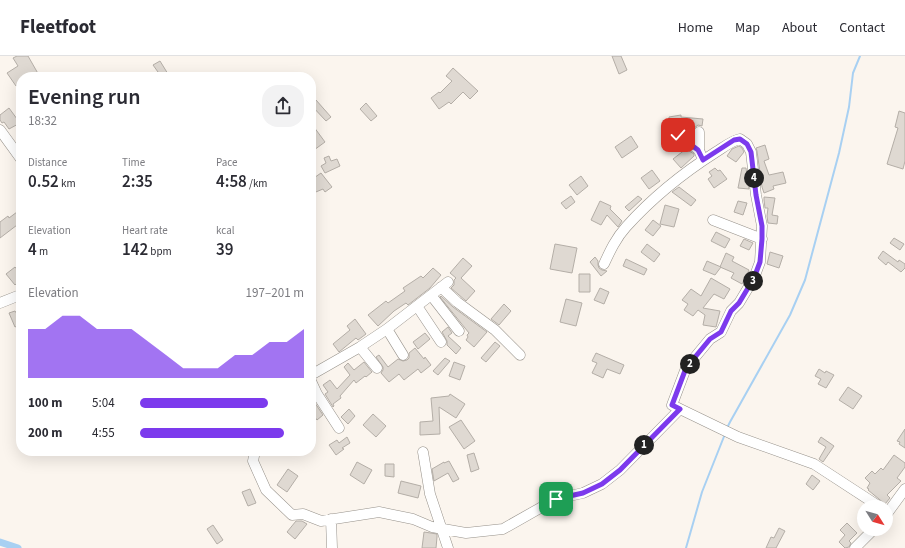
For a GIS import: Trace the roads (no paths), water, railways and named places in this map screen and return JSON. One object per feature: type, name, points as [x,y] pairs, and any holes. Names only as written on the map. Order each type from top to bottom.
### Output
[{"type":"street","points":[[0,130],[16,149]]},
{"type":"street","points":[[698,150],[699,132]]},
{"type":"street","points":[[678,135],[698,150],[703,160]]},
{"type":"street","points":[[604,264],[612,246],[625,228],[661,191],[703,160],[734,140],[740,139],[747,144],[751,152],[756,195],[762,226],[760,262],[754,278],[739,303],[731,311],[721,332],[710,339],[686,368],[672,405],[738,437],[814,464],[868,500]]},
{"type":"street","points":[[713,220],[762,239]]},
{"type":"street","points":[[316,372],[360,347],[387,329],[445,285],[457,302],[495,330],[520,355]]},
{"type":"street","points":[[431,296],[459,331]]},
{"type":"street","points":[[0,303],[16,297]]},
{"type":"street","points":[[417,306],[440,342]]},
{"type":"street","points":[[387,329],[403,354]]},
{"type":"street","points":[[360,347],[377,368]]},
{"type":"street","points":[[316,392],[339,428]]},
{"type":"street","points":[[254,456],[253,461],[266,490],[292,515],[303,514],[321,521],[379,512],[413,519],[432,527],[466,533],[503,529],[556,499],[583,493],[602,484],[620,470],[680,409]]},
{"type":"street","points":[[423,452],[430,494],[448,548]]},
{"type":"street","points":[[893,503],[904,492]]},
{"type":"street","points":[[331,519],[332,548]]},
{"type":"street","points":[[855,548],[867,536]]},
{"type":"waterway","points":[[727,428],[790,315],[805,280],[839,153],[849,107],[853,73],[860,56]]},
{"type":"waterway","points":[[686,548],[702,492],[725,434]]},
{"type":"waterway","points":[[0,542],[18,548]]}]
